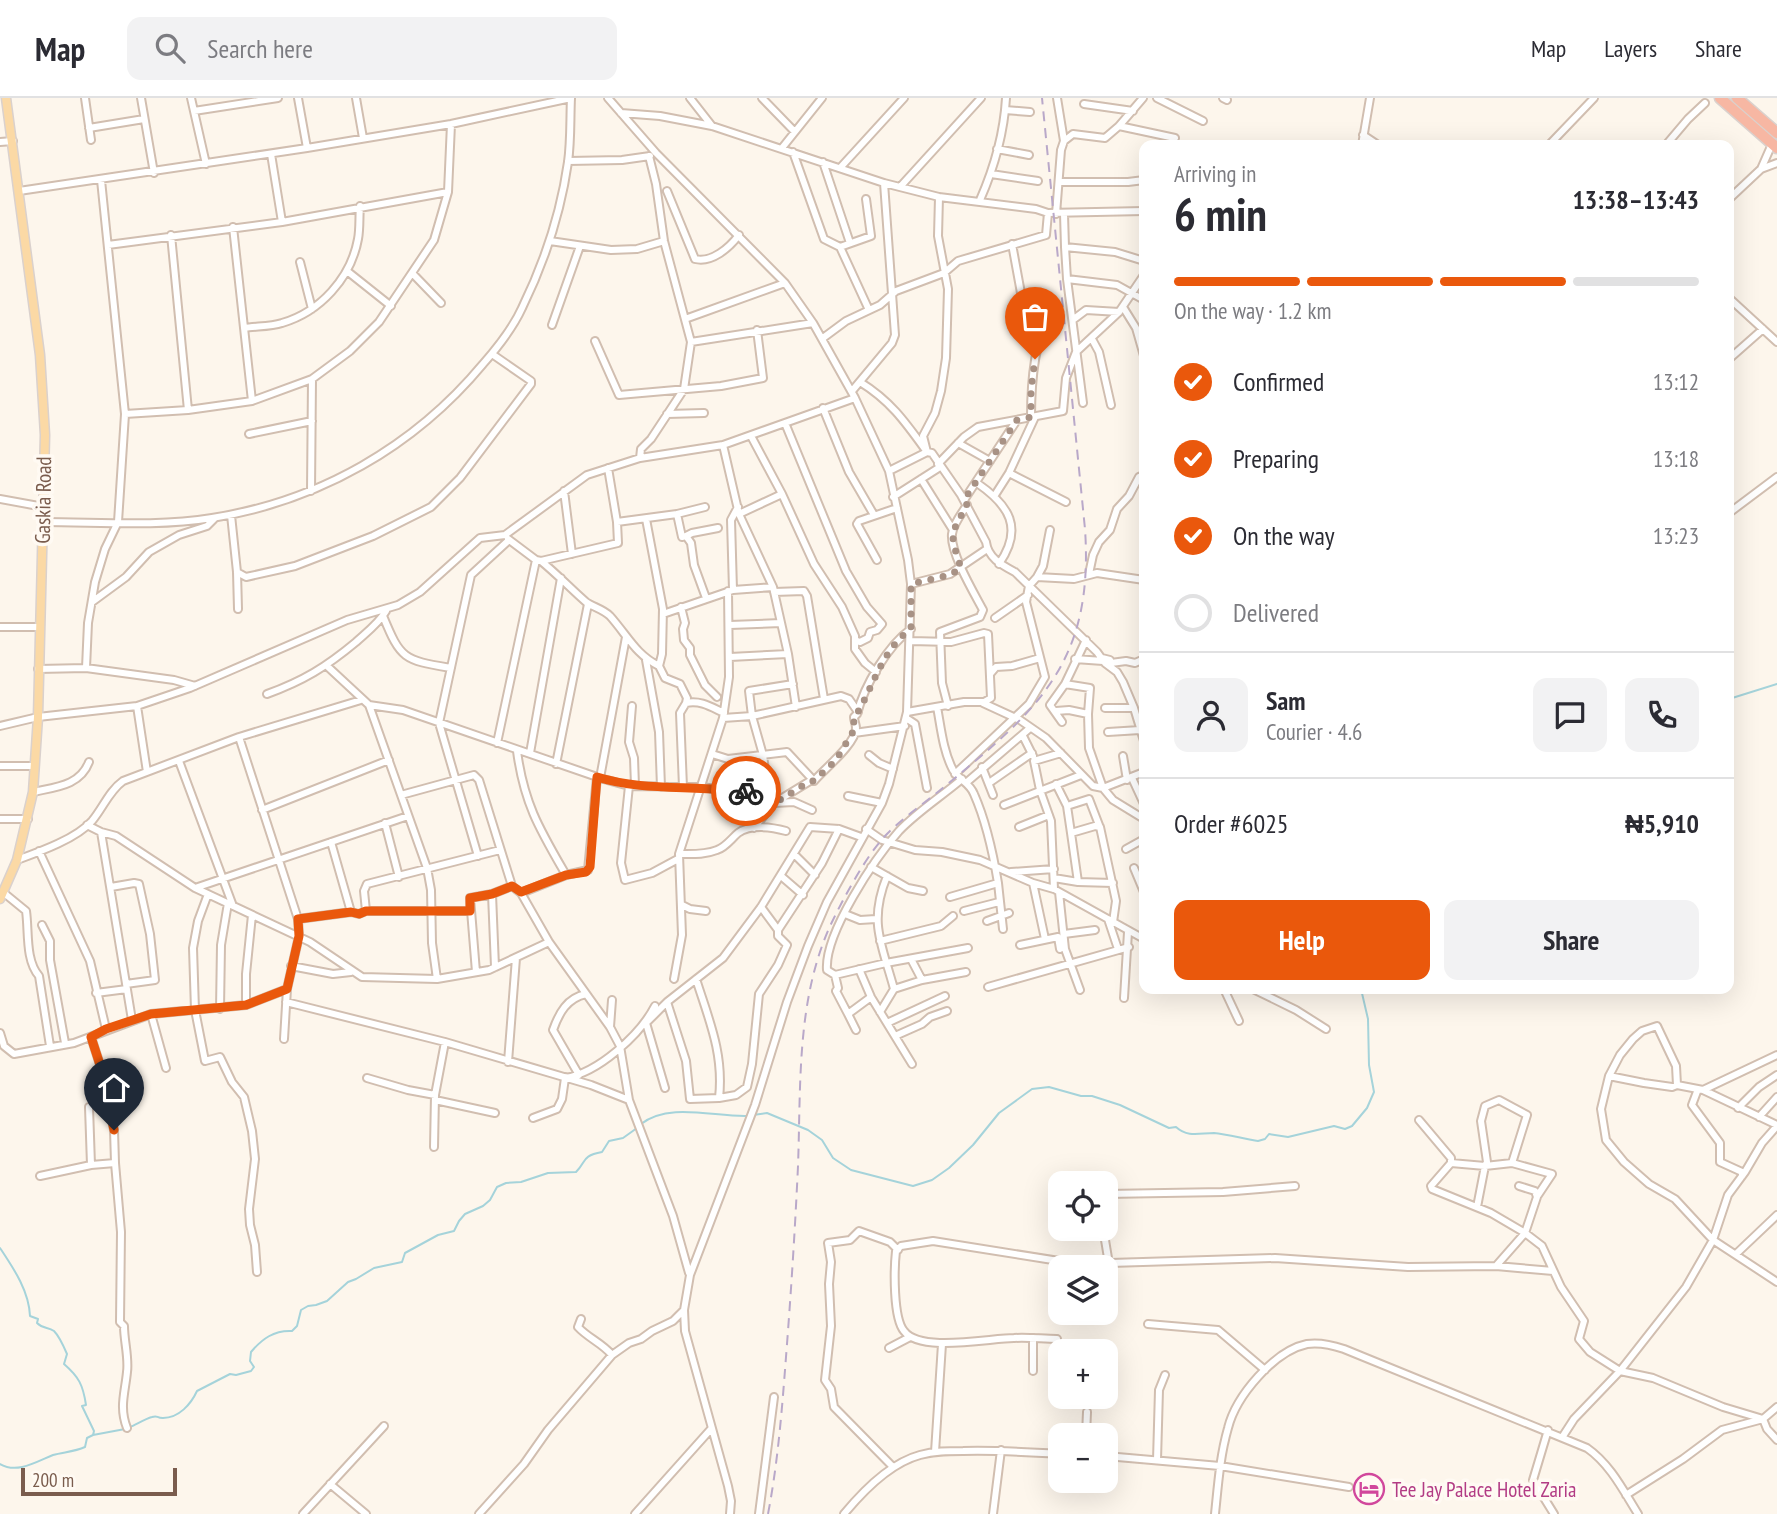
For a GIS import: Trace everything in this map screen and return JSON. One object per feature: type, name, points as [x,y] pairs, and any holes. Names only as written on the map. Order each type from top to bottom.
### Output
[{"type":"highway","points":[[1720,98],[1775,146]]},
{"type":"highway","points":[[1737,98],[1777,133]]},
{"type":"main road","name":"Gaskia Road","points":[[2,896],[17,860],[33,792],[44,506],[43,394],[6,98]]},
{"type":"street","points":[[85,98],[91,141]]},
{"type":"street","points":[[141,98],[154,173]]},
{"type":"street","points":[[191,98],[206,164]]},
{"type":"street","points":[[194,111],[247,100],[278,98]]},
{"type":"street","points":[[298,98],[307,148]]},
{"type":"street","points":[[356,98],[362,138]]},
{"type":"street","points":[[520,98],[522,107]]},
{"type":"street","points":[[19,191],[154,173],[451,124],[571,98],[568,161],[550,242],[522,310],[492,354],[442,409],[373,461],[282,503],[232,515],[179,522],[43,522]]},
{"type":"street","points":[[608,98],[653,154],[739,235],[785,283],[823,338],[854,395],[889,471],[911,584],[907,715],[893,769],[882,803],[861,836],[808,946],[787,1002],[755,1105],[690,1275],[684,1324],[728,1486],[730,1514]]},
{"type":"street","points":[[690,98],[712,126]]},
{"type":"street","points":[[762,98],[794,131]]},
{"type":"street","points":[[782,148],[822,98]]},
{"type":"street","points":[[840,168],[904,98]]},
{"type":"street","points":[[900,187],[981,98]]},
{"type":"street","points":[[979,200],[992,174],[1006,98]]},
{"type":"street","points":[[823,338],[896,291],[944,273],[958,261],[1046,235],[1059,182],[1064,141],[1056,98]]},
{"type":"street","points":[[1064,141],[1073,134],[1105,138],[1143,98]]},
{"type":"street","points":[[1157,98],[1203,121]]},
{"type":"street","points":[[1362,140],[1370,98]]},
{"type":"street","points":[[1554,140],[1594,98]]},
{"type":"street","points":[[1670,140],[1705,103]]},
{"type":"street","points":[[1084,104],[1133,111]]},
{"type":"street","points":[[1005,110],[1030,112]]},
{"type":"street","points":[[621,113],[660,116],[712,126],[884,183],[939,197],[979,200],[1052,214],[1139,211]]},
{"type":"street","points":[[89,128],[144,119]]},
{"type":"street","points":[[125,414],[188,411],[252,401],[312,379],[350,351],[379,322],[434,240],[448,192],[451,124]]},
{"type":"street","points":[[1119,126],[1175,138]]},
{"type":"street","points":[[1363,135],[1370,140]]},
{"type":"street","points":[[0,142],[13,141]]},
{"type":"street","points":[[1734,195],[1761,169],[1775,146]]},
{"type":"street","points":[[997,149],[1029,155]]},
{"type":"street","points":[[793,152],[824,239],[840,247],[869,310]]},
{"type":"street","points":[[271,154],[282,222]]},
{"type":"street","points":[[568,161],[622,160],[653,154]]},
{"type":"street","points":[[640,458],[640,449],[652,439],[684,389],[691,342],[664,241],[653,154]]},
{"type":"street","points":[[822,162],[850,243]]},
{"type":"street","points":[[1761,169],[1777,163]]},
{"type":"street","points":[[992,174],[1038,181]]},
{"type":"street","points":[[86,668],[91,602],[105,549],[118,522],[125,414],[101,180]]},
{"type":"street","points":[[1059,182],[1139,181]]},
{"type":"street","points":[[478,856],[439,723],[471,575],[507,537],[587,475],[640,458],[723,445],[854,395],[860,382],[892,343],[895,335],[884,183]]},
{"type":"street","points":[[667,191],[695,259],[702,260],[721,253],[739,235]]},
{"type":"street","points":[[108,244],[282,222],[448,192]]},
{"type":"street","points":[[927,452],[923,436],[935,413],[942,391],[946,358],[948,289],[938,236],[939,197]]},
{"type":"street","points":[[840,247],[871,236],[866,199]]},
{"type":"street","points":[[244,328],[281,323],[312,309],[330,294],[346,271],[358,240],[360,206]]},
{"type":"street","points":[[1064,214],[1067,279],[1083,403]]},
{"type":"street","points":[[233,227],[252,401]]},
{"type":"street","points":[[171,235],[188,411]]},
{"type":"street","points":[[550,242],[611,250],[638,249],[664,241]]},
{"type":"street","points":[[995,495],[1009,473],[1033,417],[1031,390],[1039,336],[1052,304],[1023,304],[1012,244]]},
{"type":"street","points":[[552,325],[580,246]]},
{"type":"street","points":[[1065,247],[1115,252],[1139,259]]},
{"type":"street","points":[[300,262],[312,309]]},
{"type":"street","points":[[346,271],[391,306]]},
{"type":"street","points":[[413,274],[441,303]]},
{"type":"street","points":[[1067,279],[1117,285],[1139,297]]},
{"type":"street","points":[[893,497],[939,466],[958,443],[978,427],[1063,411],[1066,378],[1076,352],[1121,310],[1139,282]]},
{"type":"street","points":[[685,319],[785,283]]},
{"type":"street","points":[[1734,303],[1777,342]]},
{"type":"street","points":[[1074,319],[1086,310],[1121,310]]},
{"type":"street","points":[[1121,310],[1136,328],[1139,338]]},
{"type":"street","points":[[691,342],[813,323]]},
{"type":"street","points":[[1734,355],[1763,329]]},
{"type":"street","points":[[595,341],[619,395],[721,386],[763,378],[757,330]]},
{"type":"street","points":[[1092,339],[1099,352],[1111,405]]},
{"type":"street","points":[[237,572],[246,577],[295,566],[373,536],[430,507],[460,478],[529,389],[531,381],[492,354]]},
{"type":"street","points":[[311,491],[312,379]]},
{"type":"street","points":[[860,382],[895,408],[927,452],[932,453],[966,502],[987,549],[999,564],[1015,572],[1118,672],[1138,712]]},
{"type":"street","points":[[823,408],[849,472],[874,515]]},
{"type":"street","points":[[667,414],[704,413]]},
{"type":"street","points":[[948,706],[942,683],[940,632],[981,617],[983,611],[961,568],[952,538],[953,530],[977,483],[1017,420]]},
{"type":"street","points":[[249,434],[312,421]]},
{"type":"street","points":[[785,423],[846,571],[881,624],[870,632],[868,638],[860,642],[855,640]]},
{"type":"street","points":[[751,436],[782,494],[814,564],[842,607],[855,636],[858,653],[876,671]]},
{"type":"street","points":[[958,443],[990,461]]},
{"type":"street","points":[[723,445],[738,511],[774,590],[796,706]]},
{"type":"street","points":[[889,471],[927,452]]},
{"type":"street","points":[[538,560],[618,543],[608,468]]},
{"type":"street","points":[[1009,473],[1066,502]]},
{"type":"street","points":[[1089,574],[1098,542],[1110,530],[1117,509],[1129,496],[1139,477]]},
{"type":"street","points":[[1734,509],[1777,477]]},
{"type":"street","points":[[921,479],[953,530]]},
{"type":"street","points":[[977,483],[995,495],[1006,508],[1011,525],[1009,549],[999,564]]},
{"type":"street","points":[[564,491],[572,554]]},
{"type":"street","points":[[674,979],[681,952],[682,905],[678,857],[723,716],[730,657],[731,520],[738,511],[782,494]]},
{"type":"street","points":[[0,499],[44,506]]},
{"type":"street","points":[[617,522],[705,507]]},
{"type":"street","points":[[877,560],[857,524],[897,508]]},
{"type":"street","points":[[677,513],[682,537],[718,528]]},
{"type":"street","points":[[232,515],[238,609]]},
{"type":"street","points":[[91,602],[126,577],[149,552],[179,535],[208,526],[215,518]]},
{"type":"street","points":[[646,519],[663,614],[659,666]]},
{"type":"street","points":[[955,774],[1029,704],[1045,677],[1030,610],[1026,607],[1029,586],[1043,566],[1051,530]]},
{"type":"street","points":[[686,536],[691,543],[694,565],[706,598]]},
{"type":"street","points":[[267,694],[306,679],[327,666],[385,613],[420,592],[480,538],[507,537],[561,578],[588,604],[608,614],[646,660],[659,666],[665,678],[680,684],[687,698],[678,718],[682,787]]},
{"type":"street","points":[[911,584],[950,575],[987,549]]},
{"type":"street","points":[[497,743],[538,560]]},
{"type":"street","points":[[1037,578],[1074,579],[1089,574],[1139,579]]},
{"type":"street","points":[[530,754],[561,578]]},
{"type":"street","points":[[663,614],[730,590],[804,591],[824,699]]},
{"type":"street","points":[[995,618],[1028,595]]},
{"type":"street","points":[[556,764],[588,604]]},
{"type":"street","points":[[681,607],[685,623],[684,640],[705,685],[717,698]]},
{"type":"street","points":[[0,726],[38,716],[137,706],[195,686],[371,612],[385,613]]},
{"type":"street","points":[[385,613],[401,654],[414,660],[451,668]]},
{"type":"street","points":[[730,625],[781,623]]},
{"type":"street","points":[[0,627],[39,627]]},
{"type":"street","points":[[754,828],[772,801],[814,781],[836,760],[854,733],[856,727],[853,720],[876,671],[895,644],[911,629]]},
{"type":"street","points":[[907,715],[937,707],[984,702],[991,698],[988,634],[940,643],[911,641]]},
{"type":"street","points":[[521,892],[566,875],[586,872],[590,867],[598,778],[626,637]]},
{"type":"street","points":[[1062,722],[1050,705],[1065,684],[1086,640]]},
{"type":"street","points":[[730,657],[788,654]]},
{"type":"street","points":[[989,676],[996,667],[1012,666],[1040,658]]},
{"type":"street","points":[[1075,659],[1102,659],[1110,660],[1111,663],[1139,661]]},
{"type":"street","points":[[646,660],[659,732],[662,787]]},
{"type":"street","points":[[327,666],[369,705],[403,710],[598,778],[632,786],[702,787],[729,791],[741,789],[772,801],[794,802],[812,810]]},
{"type":"street","points":[[38,668],[86,668],[174,680],[195,686]]},
{"type":"street","points":[[772,801],[752,716],[749,691],[793,684]]},
{"type":"street","points":[[1065,684],[1090,688],[1089,748],[1102,788],[1113,800],[1139,816]]},
{"type":"street","points":[[686,703],[706,704],[723,716],[752,716],[841,696],[849,699],[858,712]]},
{"type":"street","points":[[17,860],[87,825],[115,787],[123,781],[239,737],[361,700]]},
{"type":"street","points":[[978,701],[1016,718],[1046,738],[1093,786],[1102,788],[1139,774]]},
{"type":"street","points":[[369,705],[427,868],[437,979]]},
{"type":"street","points":[[137,706],[147,772]]},
{"type":"street","points":[[632,706],[629,742],[634,758],[621,863],[625,880],[652,873],[678,857],[716,851],[740,832],[754,828],[786,831]]},
{"type":"street","points":[[937,707],[942,737],[955,774],[964,780],[975,794],[995,866],[1003,929]]},
{"type":"street","points":[[1105,708],[1138,712]]},
{"type":"street","points":[[1056,712],[1069,710],[1088,713]]},
{"type":"street","points":[[907,715],[915,724],[927,788]]},
{"type":"street","points":[[854,733],[905,726]]},
{"type":"street","points":[[856,1030],[836,991],[838,988],[835,975],[827,970],[827,963],[834,936],[871,867],[901,829],[1030,728]]},
{"type":"street","points":[[1108,732],[1139,730]]},
{"type":"street","points":[[1023,736],[1032,752],[1040,790],[1049,815],[1054,878],[1068,963],[1080,990]]},
{"type":"street","points":[[239,737],[298,919],[299,936],[287,989],[284,1039]]},
{"type":"street","points":[[517,751],[525,795],[537,824],[566,875]]},
{"type":"street","points":[[712,754],[729,759],[787,752],[814,781]]},
{"type":"street","points":[[989,783],[1032,752]]},
{"type":"street","points":[[1034,761],[1061,752]]},
{"type":"street","points":[[869,755],[893,769]]},
{"type":"street","points":[[1123,756],[1130,779],[1139,795]]},
{"type":"street","points":[[262,810],[389,760]]},
{"type":"street","points":[[179,761],[231,905],[221,945],[220,1009]]},
{"type":"street","points":[[33,792],[71,783],[81,776],[89,762]]},
{"type":"street","points":[[0,766],[35,766]]},
{"type":"street","points":[[982,767],[993,795]]},
{"type":"street","points":[[401,796],[474,775],[480,780],[512,886],[521,892],[550,942],[610,1027],[620,1046],[629,1100],[673,1216],[690,1275]]},
{"type":"street","points":[[1004,805],[1081,775]]},
{"type":"street","points":[[1056,784],[1067,806],[1078,883]]},
{"type":"street","points":[[1093,786],[1089,799],[1099,825],[1113,883],[1116,901],[1111,920],[1118,949]]},
{"type":"street","points":[[848,796],[882,803]]},
{"type":"street","points":[[1067,806],[1089,799]]},
{"type":"street","points":[[1019,827],[1049,815]]},
{"type":"street","points":[[195,888],[408,816]]},
{"type":"street","points":[[0,818],[28,819]]},
{"type":"street","points":[[385,824],[399,877]]},
{"type":"street","points":[[87,825],[116,836],[195,888],[299,936],[362,977],[437,979],[476,972],[495,967],[550,942]]},
{"type":"street","points":[[1071,833],[1099,825]]},
{"type":"street","points":[[565,1077],[579,1075],[604,1060],[667,1002],[723,958],[761,907],[810,827],[839,829],[861,836]]},
{"type":"street","points":[[667,1002],[686,1061],[690,1100],[736,1095],[747,1087],[759,994],[788,945],[778,936],[778,930],[803,895],[839,829]]},
{"type":"street","points":[[866,829],[890,842],[915,850],[965,856],[1011,872],[1057,891],[1139,938]]},
{"type":"street","points":[[101,832],[132,1020]]},
{"type":"street","points":[[331,842],[351,912]]},
{"type":"street","points":[[1126,849],[1139,842]]},
{"type":"street","points":[[366,911],[364,891],[367,884],[500,850]]},
{"type":"street","points":[[39,851],[90,961],[106,1029]]},
{"type":"street","points":[[794,854],[814,876]]},
{"type":"street","points":[[871,867],[908,888],[923,891]]},
{"type":"street","points":[[1134,868],[1139,876]]},
{"type":"street","points":[[1011,872],[1054,869]]},
{"type":"street","points":[[781,876],[803,895]]},
{"type":"street","points":[[887,876],[878,900],[876,919],[894,989]]},
{"type":"street","points":[[1054,878],[1078,883],[1113,883]]},
{"type":"street","points":[[950,897],[998,883]]},
{"type":"street","points":[[1033,883],[1045,939]]},
{"type":"street","points":[[96,993],[155,980],[150,934],[139,884],[111,887]]},
{"type":"street","points":[[476,972],[470,898],[492,894],[512,886]]},
{"type":"street","points":[[208,894],[198,921],[193,948],[195,1010],[205,1060],[220,1057],[247,1106],[254,1148],[249,1209],[257,1272]]},
{"type":"street","points":[[492,894],[495,967]]},
{"type":"street","points":[[2,896],[26,911],[30,952],[39,976],[50,1046]]},
{"type":"street","points":[[964,911],[999,902]]},
{"type":"street","points":[[682,905],[706,911]]},
{"type":"street","points":[[761,907],[778,930]]},
{"type":"street","points":[[298,919],[351,912],[359,914],[366,911],[470,911]]},
{"type":"street","points":[[987,921],[1009,913]]},
{"type":"street","points":[[845,914],[860,920],[876,919]]},
{"type":"street","points":[[246,1005],[246,974],[253,915]]},
{"type":"street","points":[[880,941],[942,926],[953,916]]},
{"type":"street","points":[[42,925],[50,941],[55,990],[65,1043]]},
{"type":"street","points":[[1063,934],[1095,930]]},
{"type":"street","points":[[1124,998],[1128,932]]},
{"type":"street","points":[[1020,945],[1058,937],[1060,949]]},
{"type":"street","points":[[988,987],[1129,947]]},
{"type":"street","points":[[835,975],[968,948]]},
{"type":"street","points":[[508,1062],[516,958]]},
{"type":"street","points":[[911,959],[922,980]]},
{"type":"street","points":[[291,966],[333,974],[353,972]]},
{"type":"street","points":[[859,969],[871,998],[912,1064]]},
{"type":"street","points":[[880,1012],[894,989],[922,980],[966,972]]},
{"type":"street","points":[[696,979],[719,1054],[719,1098]]},
{"type":"street","points":[[1,1038],[4,1046],[14,1054],[74,1043],[151,1014],[246,1005],[287,989]]},
{"type":"street","points":[[579,1075],[553,1030],[560,1010],[578,996],[586,994]]},
{"type":"street","points":[[1226,994],[1238,1021]]},
{"type":"street","points":[[1263,994],[1296,1010],[1326,1030]]},
{"type":"street","points":[[887,1023],[945,996]]},
{"type":"street","points":[[848,1014],[871,998]]},
{"type":"street","points":[[610,1027],[612,1000]]},
{"type":"street","points":[[286,1002],[445,1042],[565,1077],[629,1100]]},
{"type":"street","points":[[655,1006],[646,1023],[666,1088]]},
{"type":"street","points":[[895,1036],[947,1011]]},
{"type":"street","points":[[151,1014],[166,1068]]},
{"type":"street","points":[[1677,1085],[1676,1066],[1655,1025],[1642,1031],[1609,1076],[1601,1109],[1606,1140],[1631,1169],[1649,1184],[1675,1199],[1713,1240],[1777,1282]]},
{"type":"street","points":[[91,1037],[112,1111],[121,1232],[120,1322],[124,1326],[128,1370],[121,1400],[127,1428]]},
{"type":"street","points":[[434,1147],[435,1097],[445,1042]]},
{"type":"street","points":[[1742,1176],[1742,1172],[1720,1162],[1720,1143],[1692,1105],[1701,1090],[1777,1055]]},
{"type":"street","points":[[1738,1108],[1777,1074]]},
{"type":"street","points":[[1563,1436],[1574,1419],[1620,1371],[1686,1287],[1713,1240],[1725,1201],[1762,1143],[1777,1125],[1701,1090],[1609,1076]]},
{"type":"street","points":[[533,1118],[557,1109],[562,1099],[565,1077]]},
{"type":"street","points":[[367,1078],[495,1113]]},
{"type":"street","points":[[1759,1117],[1777,1097]]},
{"type":"street","points":[[1477,1207],[1487,1162],[1482,1114],[1485,1106],[1499,1100],[1527,1115],[1512,1163]]},
{"type":"street","points":[[89,1107],[91,1165]]},
{"type":"street","points":[[1419,1120],[1451,1158],[1451,1163],[1431,1186],[1432,1189],[1491,1213],[1542,1246],[1565,1293],[1584,1321],[1579,1339],[1590,1352],[1620,1371],[1653,1378],[1723,1407],[1763,1419]]},
{"type":"street","points":[[40,1176],[91,1165],[115,1163]]},
{"type":"street","points":[[1451,1163],[1485,1166],[1512,1163],[1552,1174],[1538,1195],[1525,1233],[1496,1266]]},
{"type":"street","points":[[1118,1194],[1223,1192],[1295,1186]]},
{"type":"street","points":[[1519,1186],[1535,1191],[1538,1195]]},
{"type":"street","points":[[1736,1254],[1777,1215]]},
{"type":"street","points":[[893,1467],[834,1406],[831,1389],[825,1380],[831,1326],[829,1242],[850,1240],[859,1231],[891,1242],[898,1250]]},
{"type":"street","points":[[1048,1259],[933,1241],[901,1246],[895,1254],[897,1310],[902,1329],[916,1340],[942,1344],[1013,1338],[1057,1339]]},
{"type":"street","points":[[1118,1264],[1275,1258],[1408,1267],[1496,1266],[1553,1271]]},
{"type":"street","points":[[479,1514],[524,1464],[548,1430],[612,1355],[629,1343],[673,1321],[684,1310]]},
{"type":"street","points":[[581,1319],[578,1327],[580,1330],[601,1342],[612,1355]]},
{"type":"street","points":[[673,1321],[684,1324]]},
{"type":"street","points":[[1148,1324],[1218,1330],[1265,1370]]},
{"type":"street","points":[[889,1348],[910,1337]]},
{"type":"street","points":[[1033,1338],[1033,1371]]},
{"type":"street","points":[[1215,1514],[1220,1466],[1228,1426],[1236,1407],[1265,1370],[1296,1348],[1323,1343],[1344,1349],[1587,1447],[1599,1457],[1638,1514]]},
{"type":"street","points":[[935,1451],[942,1344]]},
{"type":"street","points":[[1157,1460],[1160,1390],[1165,1375]]},
{"type":"street","points":[[759,1514],[774,1397]]},
{"type":"street","points":[[1626,1495],[1683,1459],[1722,1430],[1763,1419],[1777,1407]]},
{"type":"street","points":[[1087,1412],[1087,1423]]},
{"type":"street","points":[[1763,1419],[1767,1429],[1777,1440]]},
{"type":"street","points":[[303,1514],[384,1426]]},
{"type":"street","points":[[635,1514],[711,1429]]},
{"type":"street","points":[[1548,1430],[1533,1479],[1554,1514]]},
{"type":"street","points":[[844,1514],[893,1467],[918,1455],[935,1451],[1001,1450],[1048,1453]]},
{"type":"street","points":[[993,1514],[1001,1450]]},
{"type":"street","points":[[1118,1457],[1220,1466],[1349,1487]]},
{"type":"street","points":[[330,1485],[366,1514]]},
{"type":"waterway","points":[[1734,697],[1777,684]]},
{"type":"waterway","points":[[753,1115],[767,1113],[808,1130],[822,1140],[833,1158],[851,1170],[913,1186],[932,1180],[949,1168],[973,1145],[999,1113],[1032,1089],[1049,1087],[1081,1096],[1092,1096],[1190,1134],[1214,1133],[1258,1141],[1269,1134],[1288,1137],[1334,1126],[1345,1129],[1352,1126],[1367,1108],[1374,1092],[1369,1065],[1368,1019],[1362,994]]},
{"type":"waterway","points":[[641,1124],[652,1117],[678,1112],[747,1116]]},
{"type":"waterway","points":[[130,1427],[154,1416],[174,1416],[188,1405],[197,1391],[230,1374],[251,1371],[254,1367],[250,1361],[251,1352],[269,1336],[292,1331],[297,1326],[301,1310],[327,1301],[348,1282],[374,1268],[402,1262],[405,1253],[438,1235],[454,1231],[465,1214],[490,1200],[497,1187],[548,1173],[576,1172],[587,1157],[602,1152],[609,1141],[623,1138],[637,1128]]},
{"type":"waterway","points":[[0,1248],[24,1289],[30,1316],[38,1319],[39,1325],[54,1331],[63,1345],[67,1354],[64,1364],[77,1377],[82,1387],[86,1405],[82,1406],[94,1431],[93,1435]]},
{"type":"waterway","points":[[0,1464],[13,1468],[26,1466],[53,1455],[85,1447],[87,1438],[93,1435],[125,1429]]},
{"type":"railway","points":[[768,1514],[779,1436],[788,1333],[802,1043],[811,982],[820,953],[842,903],[878,844],[899,823],[978,759],[1033,706],[1054,679],[1069,649],[1080,614],[1085,575],[1085,529],[1042,98]]},
{"type":"way so far","points":[[746,791],[775,803],[814,781],[836,760],[854,733],[856,727],[853,720],[876,671],[903,634],[911,629],[911,584],[950,575],[961,568],[952,538],[953,530],[967,505],[964,500],[1017,420],[1031,417],[1035,359]]},
{"type":"place","name":"Tee Jay Palace Hotel Zaria","points":[[1369,1489]]},
{"type":"route","points":[[114,1130],[112,1111],[91,1037],[106,1029],[151,1014],[246,1005],[287,989],[299,936],[298,919],[351,912],[359,914],[366,911],[470,911],[470,898],[492,894],[512,886],[521,892],[566,875],[586,872],[590,867],[597,777],[629,786],[702,787],[746,791]]}]
